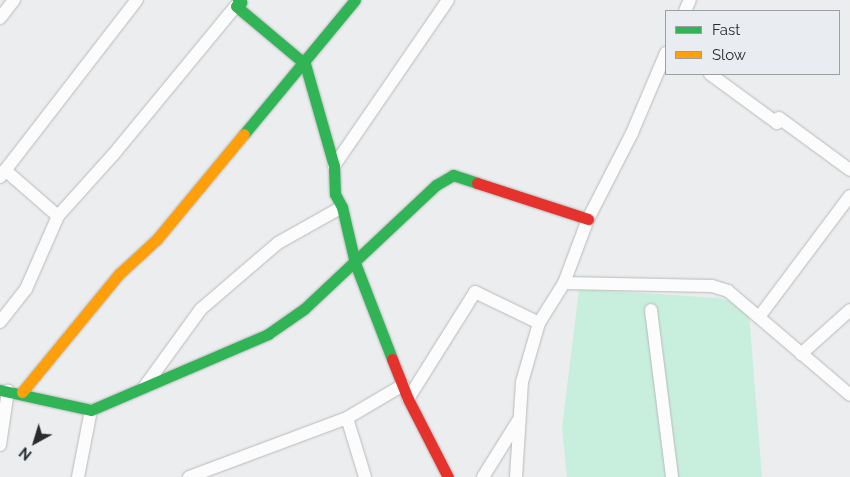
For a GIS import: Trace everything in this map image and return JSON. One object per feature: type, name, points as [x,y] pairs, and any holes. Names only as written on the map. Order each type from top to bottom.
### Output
[{"type":"street","points":[[0,18],[14,0]]},
{"type":"street","points":[[58,216],[3,174],[138,0]]},
{"type":"street","points":[[22,392],[119,274],[157,239],[305,64],[355,0]]},
{"type":"street","points":[[334,166],[448,0]]},
{"type":"street","points":[[0,322],[26,289],[58,216],[119,148],[239,2],[305,64],[334,166],[334,187],[342,207],[354,263],[408,399],[448,477]]},
{"type":"street","points":[[516,477],[522,382],[539,323],[564,282],[588,219],[632,132],[665,55]]},
{"type":"street","points":[[711,75],[777,122],[779,118],[850,170]]},
{"type":"street","points":[[0,444],[4,390],[22,392],[91,410],[142,390],[268,334],[304,309],[436,185],[453,175],[588,219]]},
{"type":"street","points":[[760,317],[850,196]]},
{"type":"street","points":[[142,390],[201,309],[278,243],[342,207]]},
{"type":"street","points":[[564,282],[712,286],[728,291],[850,395]]},
{"type":"street","points":[[408,399],[475,292],[539,323]]},
{"type":"street","points":[[651,310],[672,477]]},
{"type":"street","points":[[801,354],[850,310]]},
{"type":"street","points":[[189,477],[347,418],[403,385]]},
{"type":"street","points":[[78,477],[91,410]]},
{"type":"street","points":[[347,418],[365,477]]},
{"type":"street","points":[[483,477],[520,419]]},
{"type":"green space","points":[[579,289],[719,298],[739,303],[749,313],[762,477],[567,477],[562,428]]},
{"type":"traffic: fast","points":[[238,0],[241,2],[236,6],[305,64],[334,166],[335,194],[342,207],[355,263],[392,359]]},
{"type":"traffic: fast","points":[[244,134],[355,0]]},
{"type":"traffic: fast","points":[[0,390],[91,410],[268,334],[304,309],[436,185],[453,175],[477,183]]},
{"type":"traffic: slow","points":[[22,392],[119,274],[157,239],[244,134]]},
{"type":"traffic: jam","points":[[477,183],[588,219]]},
{"type":"traffic: jam","points":[[392,359],[408,399],[448,477]]}]
